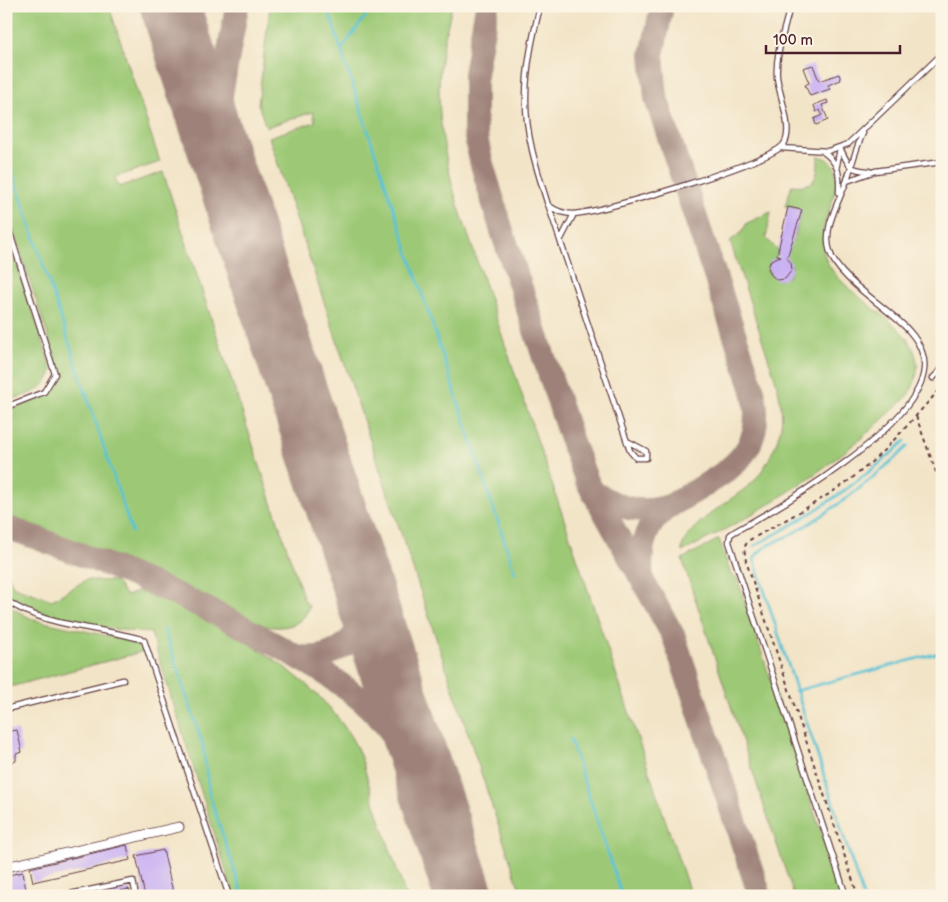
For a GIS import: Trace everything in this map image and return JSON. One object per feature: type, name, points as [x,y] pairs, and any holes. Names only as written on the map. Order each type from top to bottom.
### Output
[{"type":"street","points":[[6,867],[179,827]]},
{"type":"lane","points":[[540,6],[530,54],[526,96],[528,133],[548,205],[633,456],[639,459],[646,458],[646,451],[629,442]]},
{"type":"lane","points":[[781,148],[788,132],[777,71],[790,6]]},
{"type":"lane","points":[[548,205],[560,212],[574,214],[636,199],[694,181],[764,157],[781,148],[821,150],[840,148],[862,133],[942,54]]},
{"type":"lane","points":[[846,896],[729,542],[730,535],[734,532],[793,499],[856,454],[904,409],[921,383],[924,370],[918,343],[900,322],[842,272],[830,253],[829,230],[862,133]]},
{"type":"lane","points":[[839,197],[840,177],[837,165],[840,148]]},
{"type":"lane","points":[[840,148],[850,168],[857,171],[876,172]]},
{"type":"lane","points":[[821,150],[837,165]]},
{"type":"lane","points":[[847,181],[876,172],[942,162]]},
{"type":"lane","points":[[560,240],[574,214]]},
{"type":"lane","points":[[6,221],[55,374],[44,392],[6,407]]},
{"type":"lane","points":[[934,378],[942,369]]},
{"type":"lane","points":[[6,600],[38,616],[144,640],[229,896]]},
{"type":"lane","points":[[6,709],[123,680]]},
{"type":"lane","points":[[60,896],[133,881],[136,896]]},
{"type":"path","points":[[858,896],[746,561],[744,548],[748,541],[816,504],[857,474],[885,449],[942,387]]},
{"type":"path","points":[[916,416],[942,489]]},
{"type":"green space","points":[[6,6],[109,6],[160,162],[115,177],[119,187],[163,172],[304,600],[309,606],[306,614],[296,623],[281,627],[258,624],[114,556],[6,518],[6,411],[32,402],[47,393],[53,387],[59,370],[6,208]]},
{"type":"green space","points":[[270,6],[452,6],[442,53],[439,96],[448,167],[457,202],[691,896],[522,896],[269,137],[315,122],[313,112],[266,127],[258,104]]},
{"type":"green space","points":[[818,156],[829,160],[835,167],[836,177],[836,188],[823,231],[823,246],[826,259],[833,271],[856,295],[896,326],[905,336],[915,354],[917,373],[915,379],[911,390],[901,402],[839,456],[763,508],[682,552],[684,543],[699,523],[746,488],[759,475],[774,448],[782,421],[777,385],[730,241],[741,233],[747,223],[771,212],[766,238],[778,250],[777,256],[769,264],[769,272],[777,280],[788,277],[792,266],[785,257],[792,240],[794,240],[801,210],[785,206],[792,185],[807,185],[814,179]]},
{"type":"green space","points":[[6,233],[52,370],[40,388],[34,392],[6,401]]},
{"type":"green space","points":[[719,539],[731,575],[737,578],[842,896],[794,896],[682,559]]},
{"type":"green space","points":[[6,570],[14,587],[52,600],[86,580],[115,581],[126,596],[139,591],[200,618],[232,634],[291,672],[317,695],[339,720],[357,748],[406,896],[234,896],[151,633],[76,622],[23,604],[6,595]]},
{"type":"green space","points":[[6,605],[34,620],[136,642],[145,651],[6,688]]},
{"type":"building","points":[[813,65],[819,81],[839,74],[841,80],[828,85],[830,89],[810,96],[805,85],[809,83],[803,68]]},
{"type":"building","points":[[827,100],[828,103],[822,105],[828,120],[816,125],[814,119],[822,115],[820,110],[816,112],[814,105]]},
{"type":"building","points":[[788,207],[802,210],[787,258],[791,263],[792,270],[785,279],[777,280],[771,275],[768,268],[771,260],[781,256],[777,255]]},
{"type":"building","points":[[6,723],[11,731],[17,730],[22,752],[16,754],[16,761],[6,763]]},
{"type":"building","points":[[127,845],[130,860],[33,882],[30,868]]},
{"type":"building","points":[[163,850],[174,896],[145,896],[136,856]]},
{"type":"building","points":[[23,872],[27,896],[11,896],[8,875]]},
{"type":"building","points":[[129,889],[131,896],[101,896],[101,895]]},
{"type":"waterway","points":[[327,6],[341,50]]},
{"type":"waterway","points":[[373,6],[341,50],[515,573]]},
{"type":"waterway","points":[[6,153],[132,532]]},
{"type":"waterway","points":[[754,546],[794,523],[852,485],[905,441]]},
{"type":"waterway","points":[[863,896],[754,559],[764,548],[804,527],[836,506],[866,483],[908,446]]},
{"type":"waterway","points":[[164,629],[203,745],[209,794],[243,896]]},
{"type":"waterway","points":[[795,691],[942,652]]},
{"type":"waterway","points":[[570,739],[622,896]]},
{"type":"taxiway","points":[[235,204],[223,143],[221,95],[237,6]]},
{"type":"taxiway","points":[[487,6],[475,74],[475,132],[481,161],[501,228],[573,445],[587,481],[674,637],[760,896]]},
{"type":"taxiway","points":[[642,577],[641,557],[643,544],[655,520],[668,507],[721,475],[734,464],[752,440],[756,425],[756,407],[752,387],[656,98],[652,55],[662,6]]},
{"type":"taxiway","points":[[593,492],[621,506],[639,510],[658,509],[669,506]]},
{"type":"taxiway","points":[[6,527],[76,552],[177,595],[243,627],[305,661],[333,679],[372,710],[391,732],[413,765],[437,812]]},
{"type":"taxiway","points":[[296,656],[319,657],[330,654],[348,642],[355,633],[361,623],[364,612],[363,592],[357,573]]},
{"type":"runway","points":[[170,6],[464,896]]}]
